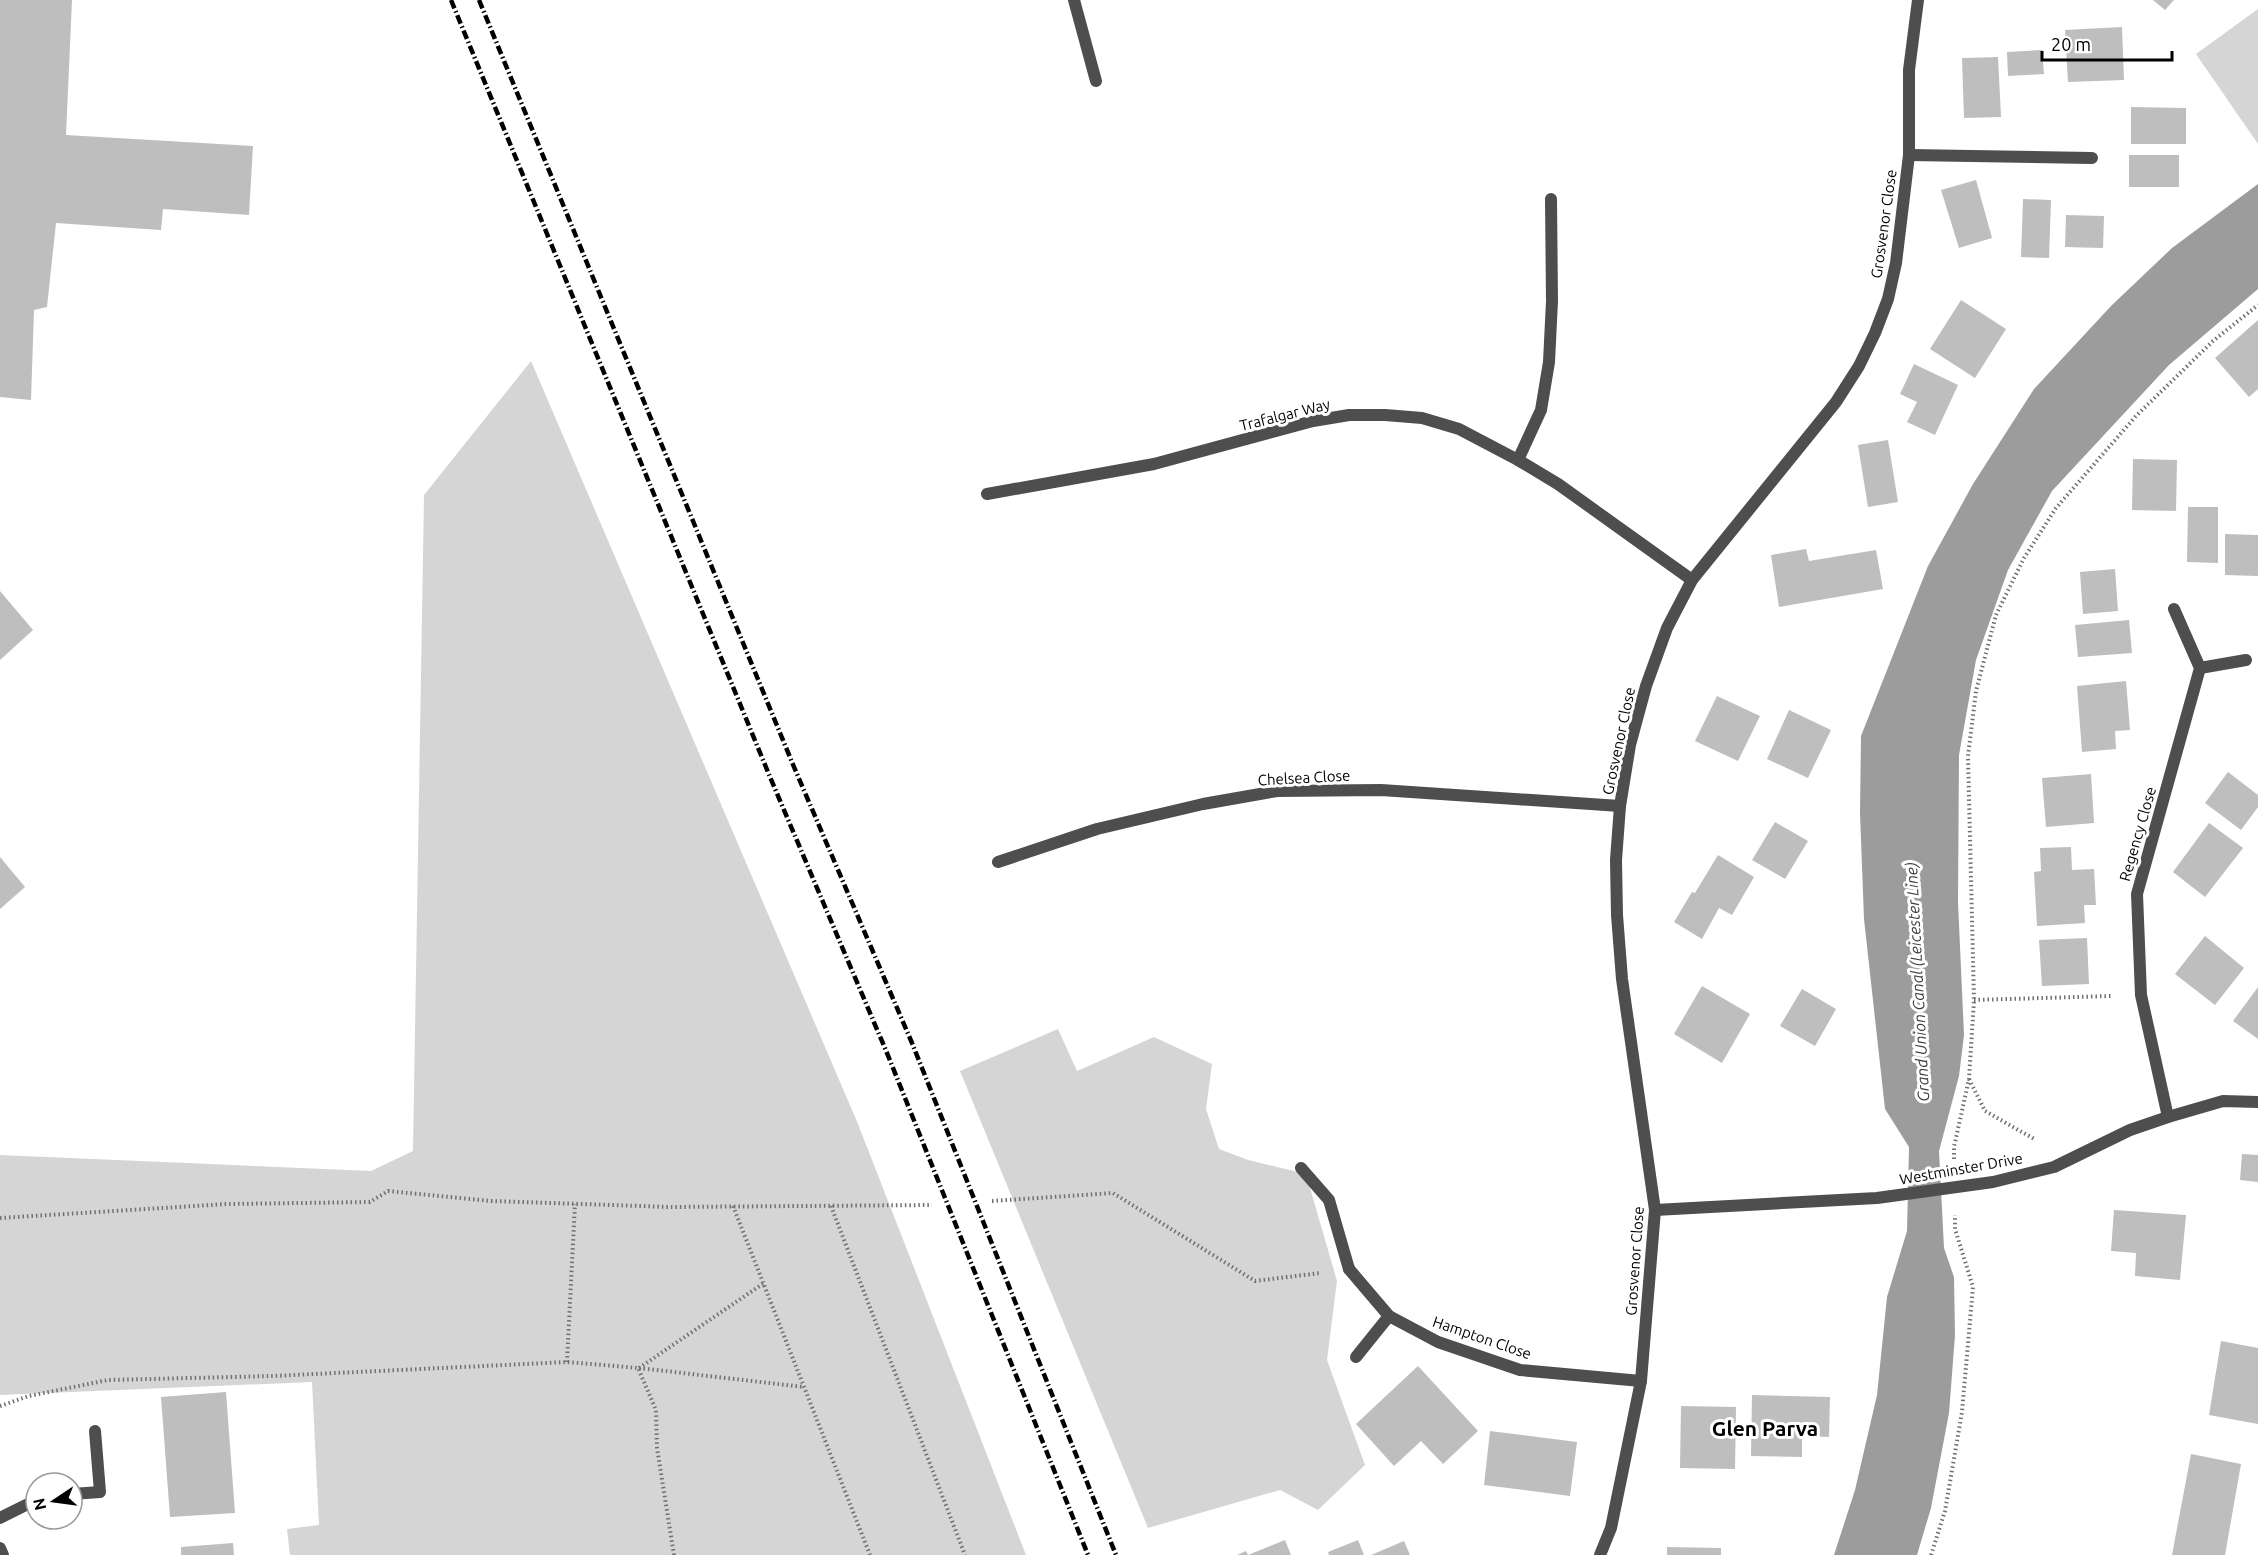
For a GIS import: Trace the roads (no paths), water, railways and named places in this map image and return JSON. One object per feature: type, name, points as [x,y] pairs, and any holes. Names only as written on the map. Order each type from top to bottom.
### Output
[{"type":"street","points":[[1074,0],[1096,81]]},
{"type":"street","name":"Grosvenor Close","points":[[1600,1555],[1611,1528],[1641,1381],[1655,1210],[1622,979],[1617,915],[1616,860],[1620,806],[1630,745],[1646,686],[1667,628],[1692,580],[1836,402],[1859,366],[1878,325],[1896,263],[1909,155],[1909,70],[1918,0]]},
{"type":"street","points":[[1909,155],[2092,158]]},
{"type":"street","points":[[1518,460],[1541,410],[1549,362],[1552,301],[1551,199]]},
{"type":"street","name":"Trafalgar Way","points":[[987,494],[1154,464],[1313,421],[1348,415],[1422,418],[1459,429],[1558,484],[1692,580]]},
{"type":"street","points":[[2174,609],[2200,668],[2246,660]]},
{"type":"street","name":"Regency Close","points":[[2168,1117],[2141,995],[2137,894],[2200,668]]},
{"type":"street","name":"Chelsea Close","points":[[998,862],[1098,829],[1203,804],[1276,791],[1381,790],[1620,806]]},
{"type":"street","name":"Westminster Drive","points":[[1655,1210],[1877,1198],[1993,1182],[2054,1167],[2130,1130],[2168,1117],[2223,1101],[2258,1102]]},
{"type":"street","name":"Hampton Close","points":[[1301,1168],[1329,1200],[1349,1269],[1389,1316],[1438,1342],[1520,1370],[1641,1381]]},
{"type":"street","points":[[1356,1357],[1389,1316]]},
{"type":"street","points":[[84,1493],[100,1492],[95,1431]]},
{"type":"street","points":[[0,1518],[24,1506]]},
{"type":"street","points":[[0,1548],[3,1555]]},
{"type":"water","name":"Grand Union Canal (Leicester Line)","points":[[2258,184],[2258,289],[2169,365],[2052,491],[2008,570],[1976,660],[1959,755],[1958,902],[1964,1035],[1959,1076],[1939,1151],[1944,1248],[1954,1277],[1955,1335],[1949,1413],[1931,1508],[1917,1555],[1834,1555],[1855,1490],[1877,1395],[1887,1297],[1907,1231],[1909,1147],[1885,1109],[1864,919],[1860,813],[1861,736],[1928,566],[1973,484],[2034,389],[2111,306],[2172,248]]},
{"type":"railway","points":[[451,0],[770,777],[887,1053],[1088,1555]]},
{"type":"railway","points":[[479,0],[794,767],[912,1043],[1116,1555]]},
{"type":"district","name":"Glen Parva","points":[[1765,1429]]}]
